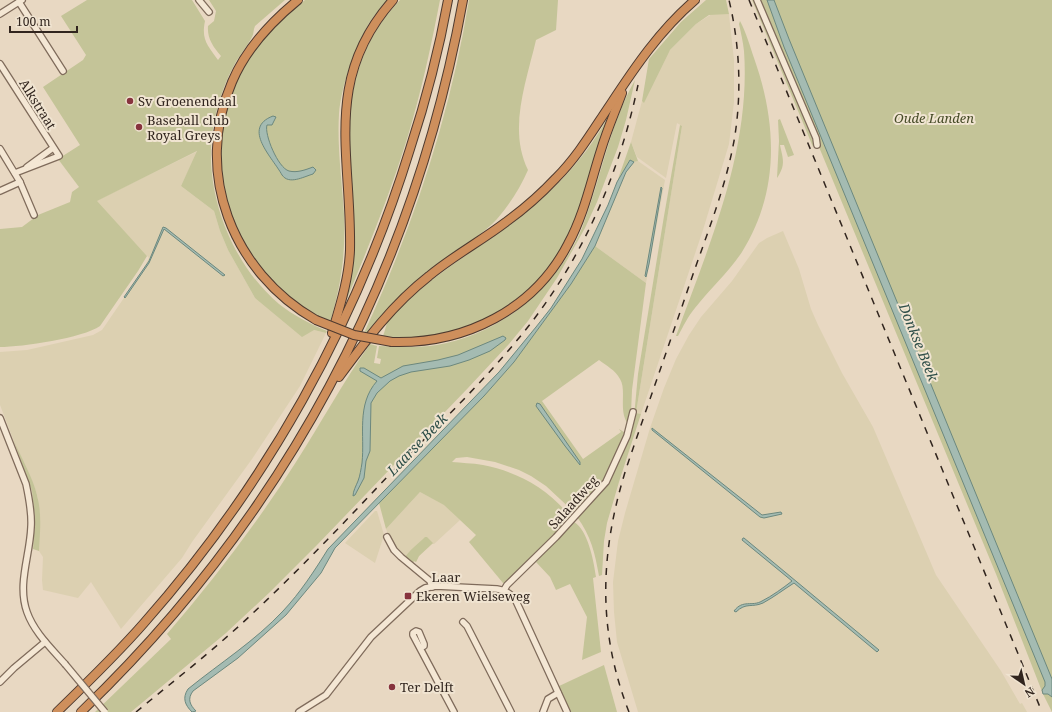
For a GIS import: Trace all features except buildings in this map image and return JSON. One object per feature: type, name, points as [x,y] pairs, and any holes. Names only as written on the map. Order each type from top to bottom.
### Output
[{"type":"highway","points":[[298,0],[266,30],[249,51],[238,69],[226,98],[218,139],[217,164],[220,190],[227,215],[235,235],[248,258],[260,274],[278,293],[300,311],[334,328],[354,335],[392,342],[430,341],[459,334],[478,327],[511,308],[530,293],[563,254],[578,222],[603,142],[624,85]]},
{"type":"highway","points":[[325,359],[348,275],[350,252],[345,128],[348,90],[355,65],[373,26],[393,0]]},
{"type":"highway","points":[[57,712],[146,622],[200,554],[265,464],[325,359],[347,314],[380,237],[414,136],[436,60],[448,0]]},
{"type":"highway","points":[[81,712],[131,662],[160,630],[224,552],[281,470],[322,400],[354,340],[388,264],[414,196],[450,69],[463,0]]},
{"type":"highway","points":[[322,400],[378,324],[410,291],[441,266],[506,223],[557,178],[585,144],[640,60],[677,17],[695,0]]},
{"type":"street","points":[[199,0],[208,12]]},
{"type":"street","points":[[757,0],[807,121],[816,138],[817,145]]},
{"type":"street","points":[[0,14],[21,1],[63,71]]},
{"type":"street","name":"Alkstraat","points":[[0,64],[58,156],[25,169]]},
{"type":"street","points":[[15,173],[25,169],[53,148]]},
{"type":"street","points":[[0,149],[20,182],[34,215]]},
{"type":"street","points":[[0,191],[20,182]]},
{"type":"street","name":"Salaadweg","points":[[504,590],[508,584],[560,532],[606,482],[627,436],[633,412]]},
{"type":"street","points":[[0,418],[29,495],[31,528],[22,590],[27,613],[33,625],[45,642],[66,664],[105,712]]},
{"type":"street","points":[[387,537],[394,550],[430,581],[432,586]]},
{"type":"street","name":"Laar","points":[[299,712],[326,695],[362,649],[381,628],[420,591],[432,586],[504,590]]},
{"type":"street","points":[[504,590],[516,601],[567,712]]},
{"type":"street","points":[[463,622],[467,626],[511,712]]},
{"type":"street","points":[[0,682],[45,642]]},
{"type":"street","points":[[420,648],[454,712]]},
{"type":"street","points":[[543,712],[548,699],[558,693]]},
{"type":"shaded area","points":[[767,0],[774,0],[1052,679],[1052,697],[1048,694],[1043,694],[1042,690],[1045,686],[1045,682],[784,47]]},
{"type":"shaded area","points":[[712,14],[729,14],[734,60],[734,102],[729,144],[703,230],[641,414],[636,413],[682,126],[677,123],[666,178],[637,157],[631,142],[642,101],[644,102],[668,52],[696,24]]},
{"type":"shaded area","points":[[273,116],[276,117],[272,125],[267,125],[268,136],[276,158],[280,164],[285,169],[292,172],[313,167],[316,170],[313,174],[292,180],[285,178],[282,175],[262,144],[259,135],[260,128],[264,121]]},
{"type":"shaded area","points":[[198,151],[181,186],[214,211],[228,250],[255,298],[314,330],[326,333],[300,386],[252,459],[182,558],[121,629],[91,582],[78,598],[43,590],[43,557],[39,551],[40,521],[38,498],[0,405],[0,352],[27,350],[93,335],[102,330],[141,273],[149,258],[96,201]]},
{"type":"shaded area","points":[[630,160],[634,162],[626,172],[595,246],[571,284],[514,362],[484,396],[335,548],[321,573],[286,615],[238,658],[193,691],[190,697],[190,702],[196,711],[192,712],[185,701],[185,695],[188,689],[249,642],[283,611],[313,573],[328,549],[499,372],[536,327],[551,308],[582,259],[608,205],[617,182]]},
{"type":"shaded area","points":[[638,161],[665,180],[646,283],[595,246],[626,172],[634,162]]},
{"type":"shaded area","points":[[661,187],[662,188],[646,277],[645,276]]},
{"type":"shaded area","points":[[163,227],[225,275],[223,276],[164,229],[149,263],[125,298],[124,297],[149,261]]},
{"type":"shaded area","points":[[783,231],[799,269],[811,309],[818,325],[842,373],[873,427],[936,575],[1001,671],[1020,704],[1022,703],[1027,712],[638,712],[617,642],[613,582],[618,541],[650,428],[676,359],[701,317],[732,281],[759,243]]},
{"type":"shaded area","points":[[503,336],[506,338],[505,340],[490,351],[450,366],[411,372],[399,376],[390,381],[377,393],[371,403],[370,451],[366,461],[364,478],[353,496],[362,463],[363,420],[366,400],[370,390],[377,381],[360,371],[360,368],[364,368],[381,378],[403,366],[458,355]]},
{"type":"shaded area","points":[[537,403],[540,404],[580,462],[580,465],[536,406]]},
{"type":"shaded area","points":[[652,428],[762,515],[781,512],[782,514],[764,518],[760,517],[652,430]]},
{"type":"shaded area","points":[[420,492],[445,505],[460,520],[419,556],[416,562],[414,561],[412,565],[396,551],[386,529]]},
{"type":"shaded area","points":[[375,511],[377,511],[384,535],[375,563],[345,543]]},
{"type":"shaded area","points":[[743,538],[879,650],[877,652],[794,583],[763,603],[746,606],[736,612],[734,611],[741,605],[758,603],[762,601],[792,581],[742,540]]},
{"type":"green space","points":[[87,0],[192,0],[205,21],[204,33],[206,42],[218,60],[221,56],[213,46],[208,34],[208,26],[214,21],[216,11],[209,0],[285,0],[255,26],[253,36],[237,60],[226,82],[214,123],[211,147],[212,172],[216,197],[223,222],[233,245],[246,267],[262,287],[279,304],[302,319],[327,331],[326,333],[314,330],[302,337],[255,298],[228,250],[214,211],[181,186],[197,151],[97,201],[147,256],[100,326],[67,338],[37,344],[0,347],[0,229],[22,227],[38,215],[70,202],[72,192],[79,187],[58,159],[80,145],[43,87],[83,60],[86,55],[61,16]]},
{"type":"green space","points":[[305,0],[387,0],[369,23],[357,46],[345,81],[340,103],[339,139],[344,214],[344,242],[340,282],[330,322],[301,308],[279,290],[249,254],[226,203],[221,176],[221,132],[235,82],[244,63],[272,28]]},
{"type":"green space","points":[[400,0],[440,0],[417,104],[407,139],[386,200],[346,301],[350,278],[349,118],[355,84],[364,54],[371,40],[388,13]]},
{"type":"green space","points":[[469,0],[558,0],[556,30],[536,40],[521,106],[519,138],[522,154],[528,170],[514,196],[497,219],[482,233],[420,277],[396,300],[367,334],[364,333],[398,253],[428,170],[451,86]]},
{"type":"green space","points":[[706,0],[726,0],[729,14],[709,15],[696,24],[670,50],[644,103],[642,101],[649,59],[681,22]]},
{"type":"green space","points":[[752,0],[756,0],[814,143],[813,147]]},
{"type":"green space","name":"Oude Landen","points":[[760,0],[1052,0],[1052,712],[1043,694],[996,574],[819,147],[819,140]]},
{"type":"green space","points":[[740,21],[746,34],[762,82],[767,107],[771,156],[769,181],[763,205],[754,229],[742,252],[731,267],[692,311],[678,336],[676,336],[714,232],[734,161],[741,124],[744,88],[744,51],[739,24]]},
{"type":"green space","points":[[635,80],[618,147],[597,202],[585,228],[557,278],[528,321],[509,344],[317,545],[226,633],[131,712],[95,712],[171,639],[167,634],[202,592],[251,528],[296,462],[370,344],[377,346],[374,363],[380,364],[381,359],[377,358],[379,346],[416,347],[437,345],[461,339],[483,331],[524,305],[558,270],[571,250],[582,228],[618,116]]},
{"type":"green space","points":[[610,113],[573,226],[562,248],[548,268],[532,285],[514,301],[494,314],[451,332],[419,338],[393,338],[383,336],[391,316],[422,288],[449,267],[519,218],[545,196],[570,170],[592,143]]},
{"type":"green space","points":[[780,119],[794,155],[788,157],[784,145],[780,145],[783,166],[777,178],[779,141],[778,120]]},
{"type":"green space","points":[[680,125],[682,126],[636,413],[641,414],[607,523],[604,541],[602,575],[599,576],[592,545],[586,531],[577,517],[604,488],[634,417],[638,374]]},
{"type":"green space","points":[[631,142],[638,161],[634,162],[630,160],[617,182]]},
{"type":"green space","points":[[595,246],[646,283],[632,390],[631,413],[628,424],[625,419],[623,389],[620,379],[613,371],[599,360],[542,401],[583,459],[621,432],[619,429],[624,432],[625,435],[608,476],[575,513],[546,486],[519,470],[495,462],[467,457],[456,458],[452,462],[483,465],[520,477],[542,489],[570,516],[570,518],[547,543],[506,583],[503,583],[469,542],[476,535],[444,505],[420,492],[386,529],[379,503],[484,396],[514,362],[571,284]]},
{"type":"green space","points":[[13,439],[35,488],[39,502],[39,551],[33,549],[35,519],[32,491]]},
{"type":"green space","points":[[573,522],[579,526],[587,539],[594,563],[596,577],[593,578],[601,652],[582,660],[587,617],[570,584],[556,590],[550,577],[536,562]]},
{"type":"green space","points":[[425,537],[433,543],[419,556],[416,562],[414,561],[412,565],[405,558]]},
{"type":"green space","points":[[604,665],[617,712],[570,712],[557,687]]},
{"type":"railway","points":[[629,712],[611,651],[607,621],[607,561],[611,530],[617,500],[626,469],[715,213],[726,177],[737,124],[739,88],[736,35],[729,0]]},
{"type":"railway","points":[[749,0],[1042,712]]},
{"type":"railway","points":[[136,712],[224,640],[287,580],[480,382],[515,343],[550,296],[584,240],[598,210],[621,149],[638,85]]},
{"type":"place","name":"Sv Groenendaal","points":[[130,101]]},
{"type":"place","name":"Baseball club Royal Greys","points":[[139,127]]},
{"type":"place","name":"Ekeren Wielseweg","points":[[408,596]]},
{"type":"place","name":"Ter Delft","points":[[392,687]]},
{"type":"water label","name":"Donkse Beek","points":[[919,342]]},
{"type":"water label","name":"Laarse Beek","points":[[417,444]]}]
